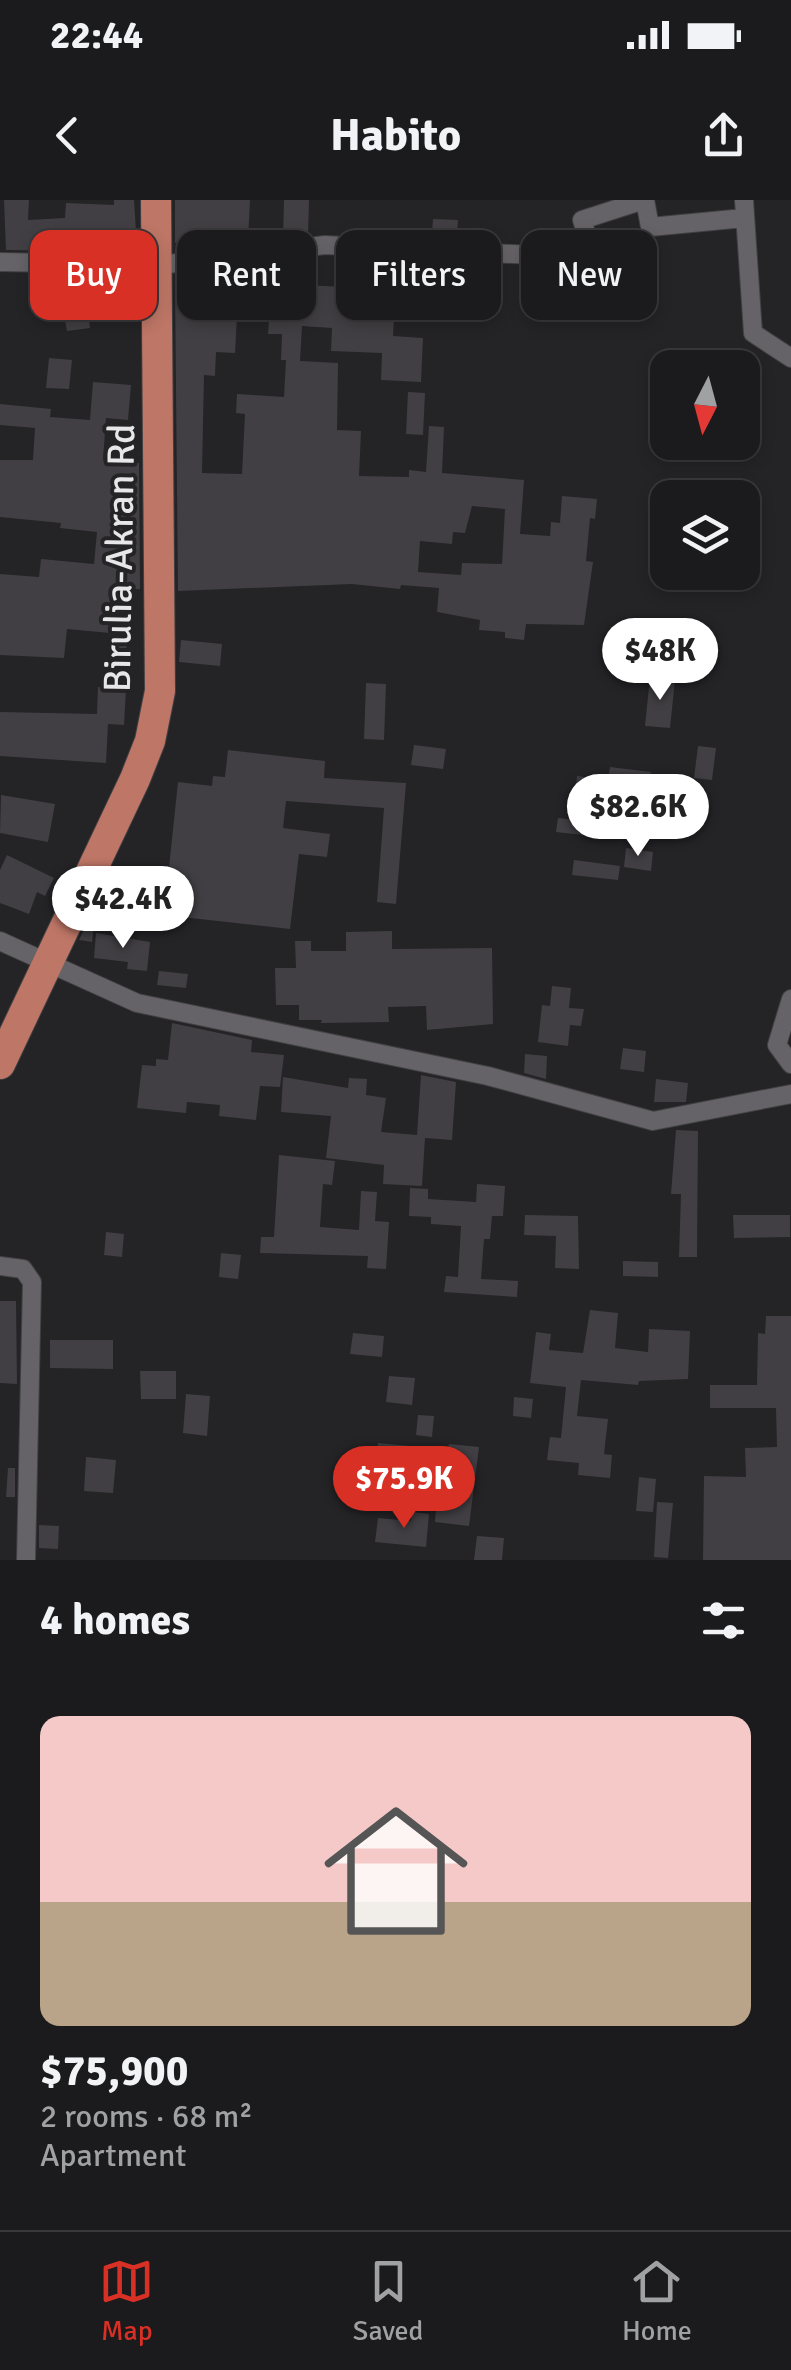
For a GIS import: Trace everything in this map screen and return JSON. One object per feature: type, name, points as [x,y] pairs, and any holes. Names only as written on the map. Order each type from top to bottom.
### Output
[{"type":"highway","name":"Birulia-Akran Rd","points":[[0,1064],[135,779],[150,742],[160,691],[160,265],[156,200]]},
{"type":"street","points":[[0,262],[160,265],[325,244],[594,258],[582,220],[644,200],[650,227],[744,209],[753,333],[791,358]]},
{"type":"street","points":[[0,941],[137,1003],[488,1076],[653,1121],[791,1094]]},
{"type":"street","points":[[791,998],[777,1045],[791,1064]]},
{"type":"street","points":[[0,1266],[22,1269],[32,1282],[26,1560]]},
{"type":"building","points":[[4,200],[29,200],[28,220],[65,218],[66,203],[114,205],[114,200],[134,200],[136,230],[30,230],[30,250],[6,250]]},
{"type":"building","points":[[175,200],[250,200],[249,230],[177,230],[175,243]]},
{"type":"building","points":[[284,200],[309,200],[308,230],[283,230]]},
{"type":"building","points":[[433,219],[458,220],[457,230],[432,230]]},
{"type":"building","points":[[175,286],[177,320],[237,320],[235,353],[216,352],[215,376],[204,375],[202,473],[242,474],[245,414],[236,413],[237,394],[284,397],[286,360],[281,360],[282,334],[268,334],[269,320],[316,320],[316,286],[336,287],[336,320],[394,320],[393,336],[423,338],[421,382],[381,380],[382,353],[331,351],[332,328],[302,326],[300,361],[338,363],[337,430],[361,431],[359,476],[409,477],[409,470],[426,472],[429,426],[444,427],[442,473],[524,480],[520,534],[550,536],[551,522],[560,523],[562,496],[597,499],[595,519],[590,518],[586,561],[593,562],[584,625],[526,624],[524,640],[505,638],[505,632],[479,630],[480,620],[437,612],[439,588],[352,584],[178,591]],"holes":[[[472,506],[505,509],[502,564],[462,563],[461,575],[418,572],[420,541],[452,544],[453,532],[465,533]]]},
{"type":"building","points":[[65,320],[89,320],[90,328],[67,331]]},
{"type":"building","points":[[49,358],[72,360],[69,389],[46,388]]},
{"type":"building","points":[[93,382],[131,385],[128,420],[106,418],[103,460],[139,463],[140,589],[132,589],[126,653],[109,652],[110,633],[67,629],[64,658],[0,655],[0,574],[39,577],[41,559],[94,564],[97,532],[60,528],[61,523],[0,517],[0,460],[33,460],[35,428],[0,425],[0,404],[51,409],[50,417],[90,420]]},
{"type":"building","points":[[408,392],[425,393],[423,435],[406,434]]},
{"type":"building","points":[[181,640],[222,644],[220,666],[179,662]]},
{"type":"building","points":[[650,677],[675,680],[670,728],[645,726]]},
{"type":"building","points":[[366,683],[386,684],[384,740],[364,739]]},
{"type":"building","points":[[98,687],[126,688],[124,725],[108,724],[106,763],[0,756],[0,712],[97,714]]},
{"type":"building","points":[[414,745],[446,749],[443,769],[411,765]]},
{"type":"building","points":[[698,746],[716,748],[712,780],[694,778]]},
{"type":"building","points":[[228,750],[325,761],[324,778],[406,783],[396,904],[377,902],[384,808],[286,801],[283,828],[330,834],[327,857],[299,854],[290,929],[164,915],[178,782],[212,786],[213,776],[225,777]]},
{"type":"building","points":[[610,767],[651,772],[641,814],[574,806],[577,776],[608,780]]},
{"type":"building","points":[[1,795],[55,804],[48,842],[0,833]]},
{"type":"building","points":[[558,818],[585,821],[583,835],[556,832]]},
{"type":"building","points":[[626,848],[653,852],[651,871],[624,867]]},
{"type":"building","points":[[7,855],[54,878],[45,896],[37,892],[29,914],[0,903],[0,870]]},
{"type":"building","points":[[574,860],[620,866],[618,880],[572,875]]},
{"type":"building","points":[[96,905],[92,942],[79,940]]},
{"type":"building","points":[[392,931],[392,949],[492,948],[493,1024],[427,1030],[426,1006],[388,1007],[389,1022],[321,1023],[322,1020],[299,1020],[299,1005],[276,1005],[275,968],[296,968],[295,941],[311,941],[311,951],[346,951],[346,932]]},
{"type":"building","points":[[96,933],[150,942],[147,971],[127,969],[128,962],[94,958]]},
{"type":"building","points":[[159,971],[188,974],[186,988],[157,985]]},
{"type":"building","points":[[552,986],[571,988],[569,1008],[584,1009],[581,1026],[570,1025],[568,1046],[538,1042],[542,1005],[550,1006]]},
{"type":"building","points":[[172,1023],[252,1040],[251,1052],[284,1055],[280,1087],[260,1086],[256,1120],[219,1116],[220,1105],[187,1102],[186,1113],[137,1108],[142,1065],[156,1066],[156,1059],[168,1060]]},
{"type":"building","points":[[623,1048],[646,1051],[644,1072],[620,1069]]},
{"type":"building","points":[[525,1054],[547,1056],[546,1079],[524,1073]]},
{"type":"building","points":[[421,1075],[456,1082],[452,1140],[425,1138],[422,1186],[383,1184],[384,1165],[326,1158],[331,1116],[281,1112],[283,1077],[348,1088],[349,1078],[367,1079],[366,1095],[386,1098],[381,1132],[417,1135]]},
{"type":"building","points":[[656,1079],[688,1083],[686,1102],[654,1102]]},
{"type":"building","points":[[676,1130],[698,1131],[697,1257],[679,1257],[681,1194],[671,1194]]},
{"type":"building","points":[[279,1155],[335,1161],[332,1185],[323,1184],[320,1227],[359,1230],[361,1191],[377,1192],[375,1221],[389,1222],[386,1269],[367,1268],[368,1256],[260,1253],[261,1237],[274,1237]]},
{"type":"building","points":[[477,1184],[505,1186],[503,1216],[492,1216],[490,1239],[484,1239],[481,1279],[518,1281],[517,1297],[444,1292],[446,1276],[458,1277],[461,1226],[431,1224],[431,1217],[409,1216],[410,1188],[428,1189],[428,1199],[476,1202]]},
{"type":"building","points":[[525,1215],[578,1216],[579,1269],[555,1268],[556,1236],[524,1235]]},
{"type":"building","points":[[733,1215],[790,1215],[790,1237],[734,1238]]},
{"type":"building","points":[[106,1232],[124,1234],[122,1257],[104,1255]]},
{"type":"building","points":[[221,1253],[241,1255],[238,1279],[219,1277]]},
{"type":"building","points":[[623,1261],[658,1262],[658,1277],[623,1276]]},
{"type":"building","points":[[0,1301],[16,1301],[17,1384],[0,1383]]},
{"type":"building","points":[[590,1310],[618,1313],[615,1348],[648,1352],[649,1329],[690,1331],[688,1379],[639,1381],[638,1385],[581,1380],[577,1416],[608,1419],[604,1454],[612,1455],[610,1478],[578,1475],[579,1463],[547,1460],[550,1437],[561,1438],[566,1387],[530,1383],[536,1332],[551,1334],[549,1350],[583,1353]]},
{"type":"building","points":[[766,1316],[791,1316],[791,1560],[703,1560],[704,1476],[746,1477],[745,1448],[777,1447],[776,1408],[710,1408],[710,1385],[757,1385],[758,1333],[765,1334]]},
{"type":"building","points":[[353,1333],[384,1336],[382,1357],[350,1354]]},
{"type":"building","points":[[50,1340],[113,1340],[113,1369],[50,1368]]},
{"type":"building","points":[[140,1371],[176,1371],[176,1399],[141,1399]]},
{"type":"building","points":[[389,1376],[415,1378],[412,1405],[386,1402]]},
{"type":"building","points":[[186,1394],[210,1396],[207,1436],[183,1433]]},
{"type":"building","points":[[514,1397],[533,1399],[531,1418],[513,1416]]},
{"type":"building","points":[[418,1415],[434,1416],[432,1437],[416,1435]]},
{"type":"building","points":[[378,1443],[420,1447],[419,1464],[376,1460]]},
{"type":"building","points":[[449,1444],[479,1447],[469,1526],[435,1522],[437,1494],[444,1494]]},
{"type":"building","points":[[86,1457],[116,1460],[113,1493],[84,1491]]},
{"type":"building","points":[[8,1468],[15,1468],[15,1497],[6,1497]]},
{"type":"building","points":[[639,1477],[656,1479],[653,1512],[636,1511]]},
{"type":"building","points":[[657,1502],[673,1503],[668,1558],[654,1557]]},
{"type":"building","points":[[412,1512],[429,1514],[426,1547],[375,1542],[378,1518],[411,1521]]},
{"type":"building","points":[[39,1525],[59,1526],[58,1549],[39,1548]]},
{"type":"building","points":[[477,1536],[504,1538],[502,1560],[474,1560]]}]
